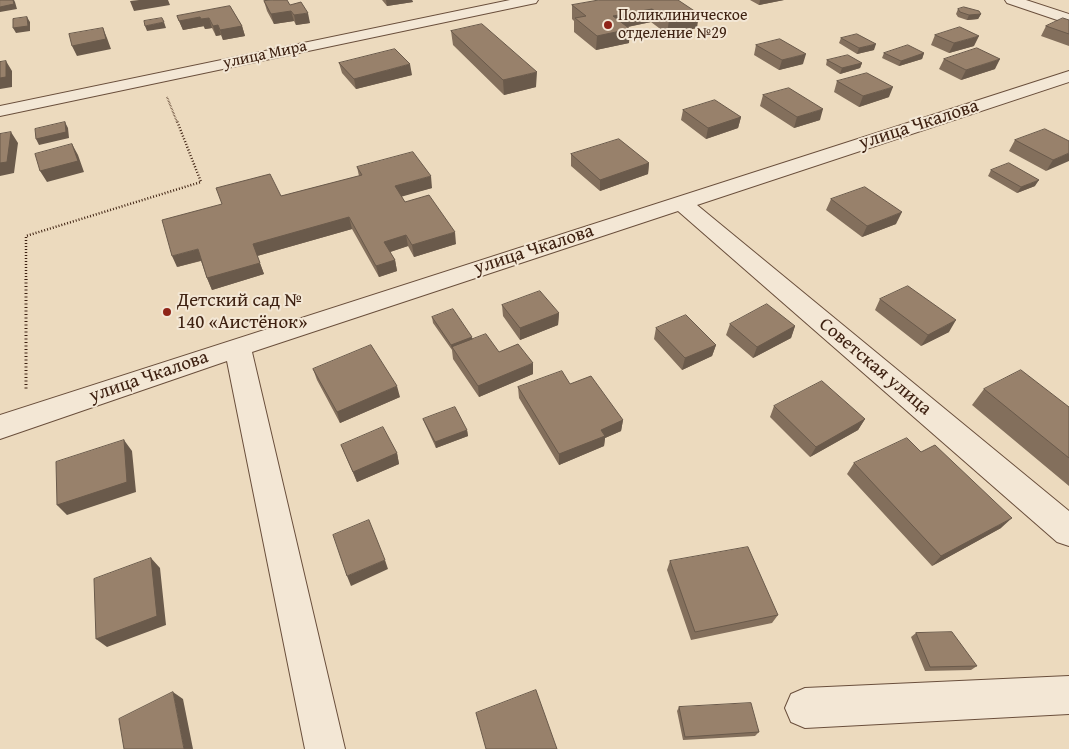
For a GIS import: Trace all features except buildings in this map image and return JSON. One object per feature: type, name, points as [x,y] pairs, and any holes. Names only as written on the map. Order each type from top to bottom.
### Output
[{"type":"street","name":"улица Мира","points":[[0,111],[531,0]]},
{"type":"street","points":[[1012,0],[1069,19]]},
{"type":"street","name":"улица Чкалова","points":[[0,427],[238,347],[1069,76]]},
{"type":"street","name":"Советская улица","points":[[681,203],[1069,531]]},
{"type":"street","points":[[238,347],[325,749]]},
{"type":"street","points":[[805,708],[1069,695]]},
{"type":"path","points":[[26,418],[26,236],[201,182],[159,78]]},
{"type":"place","name":"Поликлиническое отделение №29","points":[[608,25]]},
{"type":"place","name":"Детский сад № 140 «Аистёнок»","points":[[167,312]]}]
